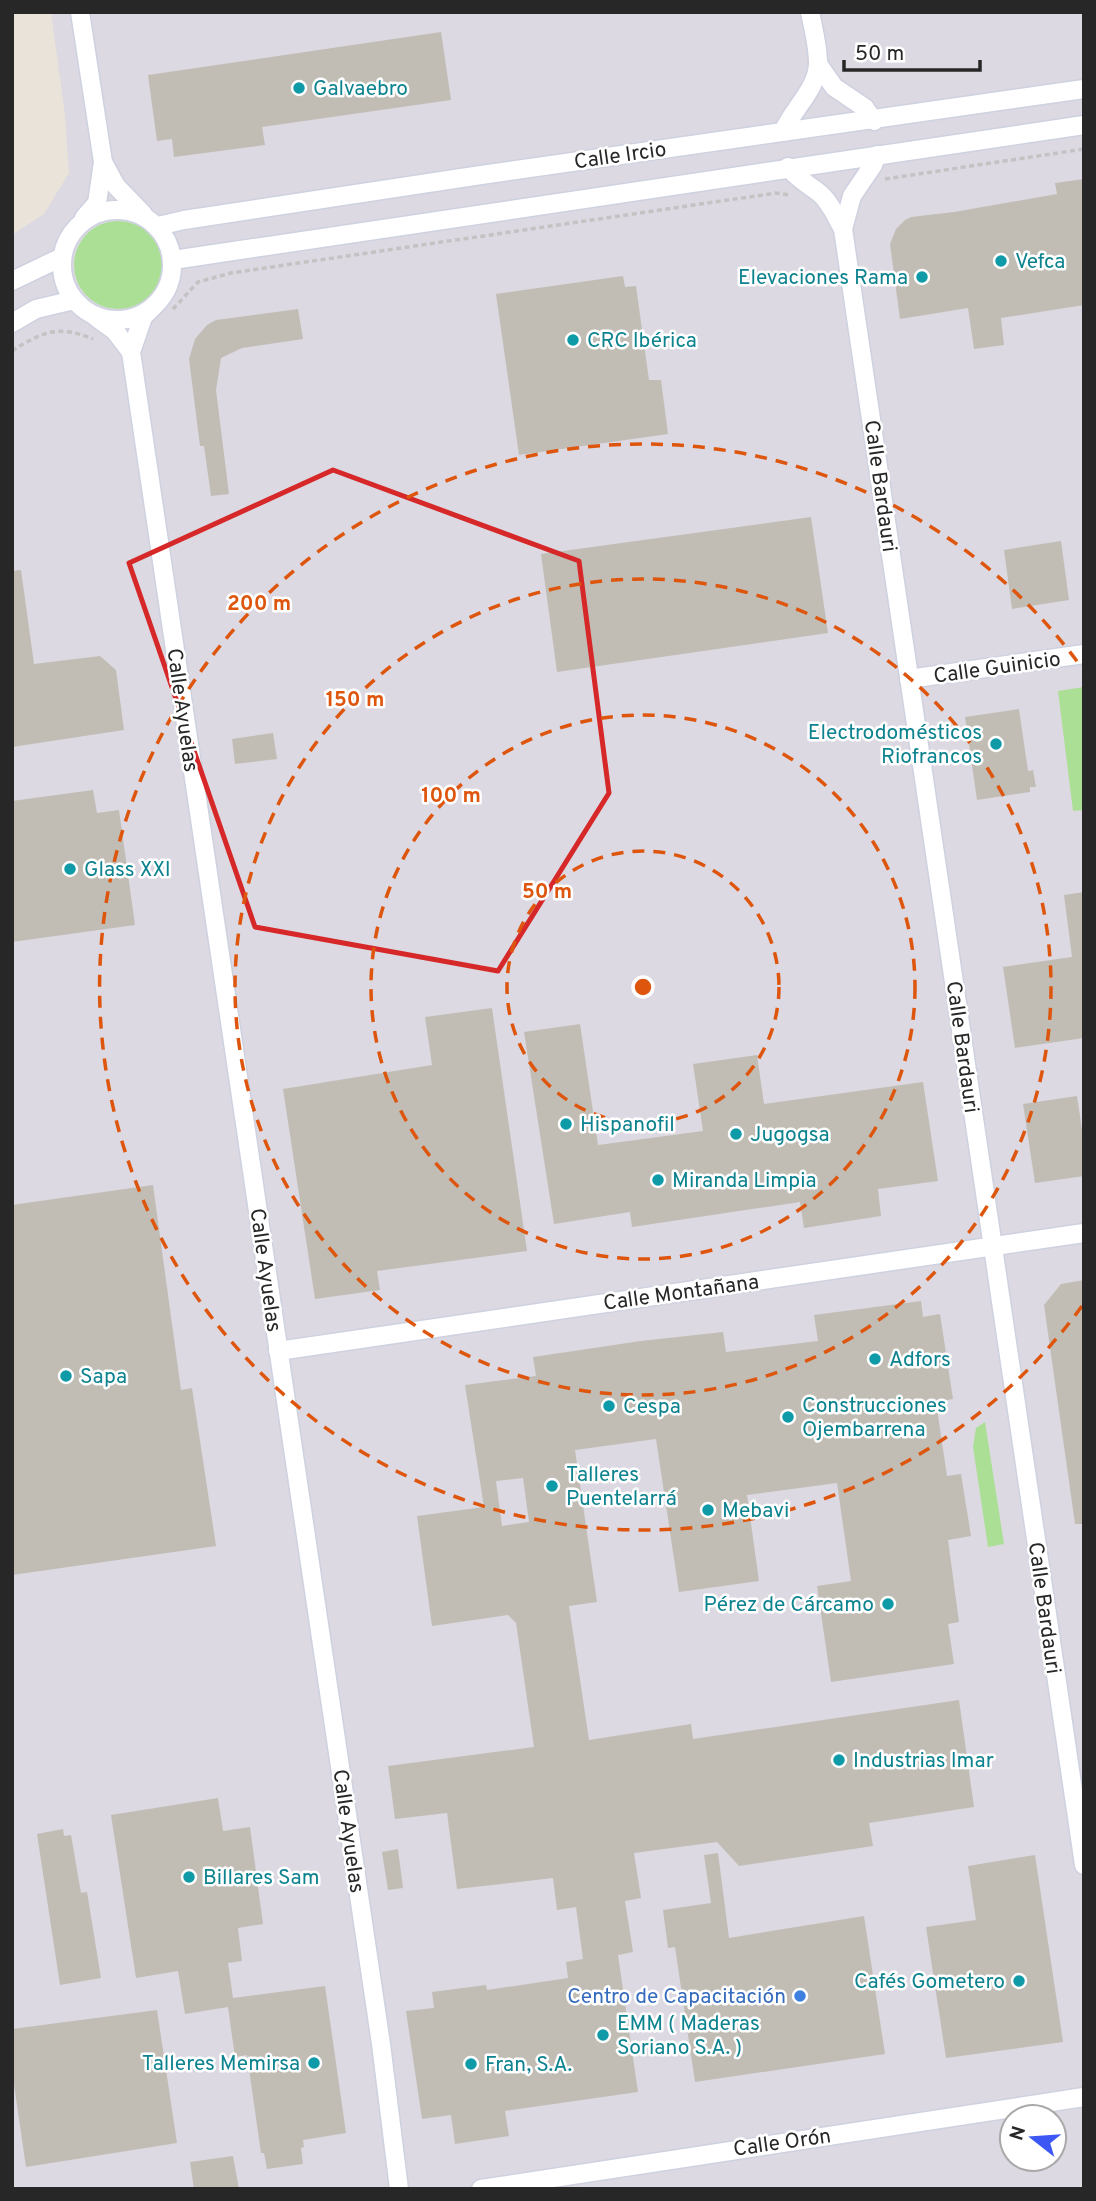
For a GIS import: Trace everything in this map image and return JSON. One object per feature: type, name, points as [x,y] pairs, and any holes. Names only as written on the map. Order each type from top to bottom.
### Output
[{"type":"street","points":[[80,12],[103,162],[97,203],[68,238],[62,257],[62,272],[66,287],[74,300],[115,331],[131,352]]},
{"type":"street","points":[[783,132],[788,118],[813,81],[818,64],[810,12]]},
{"type":"street","points":[[818,64],[834,87],[865,108],[874,121]]},
{"type":"street","name":"Calle Ircio","points":[[152,222],[184,220],[1084,89]]},
{"type":"street","name":"Calle Ircio","points":[[173,260],[1084,125]]},
{"type":"street","name":"Calle Bardauri","points":[[843,229],[852,197],[877,155]]},
{"type":"street","points":[[93,315],[119,320],[161,310],[173,260],[168,242],[116,186],[103,162]]},
{"type":"street","name":"Calle Bardauri","points":[[788,167],[796,177],[821,194],[843,229],[1084,1865]]},
{"type":"street","points":[[79,223],[94,213],[112,209],[130,210],[152,222]]},
{"type":"street","points":[[12,281],[62,257]]},
{"type":"street","points":[[12,323],[36,309],[74,300]]},
{"type":"street","name":"Calle Ayuelas","points":[[161,310],[143,317],[131,352],[379,2031],[399,2189]]},
{"type":"street","name":"Calle Guinicio","points":[[909,679],[1084,654]]},
{"type":"street","name":"Calle Montañana","points":[[278,1351],[1084,1233]]},
{"type":"street","name":"Calle Orón","points":[[481,2189],[1084,2097]]},
{"type":"path","points":[[857,189],[873,187],[892,177],[1084,149]]},
{"type":"path","points":[[161,310],[198,282],[231,273],[776,193],[801,197],[821,194]]},
{"type":"path","points":[[12,351],[51,331],[71,331],[98,341]]},
{"type":"highlighted area","points":[[333,470],[579,561],[609,793],[498,971],[255,927],[129,563]]},
{"type":"shaded area","points":[[51,12],[1084,12],[1084,2189],[12,2189],[12,235],[44,214],[69,173],[65,115]]},
{"type":"green space","points":[[109,221],[127,221],[143,228],[155,240],[162,256],[162,274],[155,290],[143,302],[127,309],[109,309],[93,302],[81,290],[74,274],[74,256],[81,240],[93,228]]},
{"type":"green space","points":[[1084,687],[1084,810],[1073,811],[1058,691]]},
{"type":"green space","points":[[985,1422],[1004,1544],[988,1547],[973,1447],[976,1428]]},
{"type":"building","name":"Galvaebro","points":[[441,32],[451,100],[262,127],[265,145],[174,157],[172,139],[157,141],[148,75]]},
{"type":"building","points":[[1084,179],[1084,305],[1001,318],[1004,345],[974,349],[968,308],[900,319],[890,244],[896,229],[905,220],[1057,194],[1055,183]]},
{"type":"building","name":"CRC Ibérica","points":[[623,276],[625,287],[636,286],[649,380],[661,380],[668,434],[519,455],[496,294]]},
{"type":"building","points":[[298,309],[303,339],[242,348],[221,358],[216,390],[229,494],[211,496],[204,446],[200,446],[189,359],[195,339],[207,325],[216,320]]},
{"type":"building","points":[[811,517],[828,633],[557,672],[541,554]]},
{"type":"building","points":[[1061,541],[1069,600],[1012,609],[1004,550]]},
{"type":"building","points":[[21,570],[34,664],[100,656],[116,670],[124,730],[12,747],[12,571]]},
{"type":"building","name":"Electrodomésticos Riofrancos","points":[[1019,709],[1028,771],[1033,770],[1036,787],[1030,787],[1030,792],[977,800],[965,717]]},
{"type":"building","points":[[273,733],[277,759],[235,764],[232,739]]},
{"type":"building","name":"Glass XXI","points":[[93,790],[97,813],[119,810],[135,925],[12,942],[12,801]]},
{"type":"building","points":[[1084,892],[1084,1038],[1015,1048],[1003,967],[1072,957],[1064,895]]},
{"type":"building","points":[[492,1008],[527,1251],[377,1271],[380,1290],[315,1299],[283,1089],[432,1065],[425,1017]]},
{"type":"building","points":[[580,1024],[598,1145],[703,1131],[693,1064],[757,1055],[764,1104],[923,1082],[938,1181],[878,1189],[881,1216],[804,1228],[800,1202],[632,1227],[630,1212],[554,1224],[524,1032]]},
{"type":"building","points":[[1077,1096],[1084,1143],[1084,1176],[1035,1183],[1023,1104]]},
{"type":"building","name":"Sapa","points":[[153,1185],[181,1390],[192,1388],[216,1546],[12,1575],[12,1205]]},
{"type":"building","points":[[1084,1280],[1084,1524],[1075,1524],[1044,1305],[1061,1284]]},
{"type":"building","points":[[921,1301],[923,1317],[940,1314],[953,1399],[936,1402],[947,1476],[961,1474],[971,1536],[948,1540],[959,1622],[948,1624],[954,1664],[831,1682],[817,1586],[851,1581],[837,1483],[747,1495],[759,1581],[679,1592],[656,1439],[575,1450],[597,1602],[569,1606],[589,1740],[691,1724],[693,1739],[959,1700],[974,1807],[869,1823],[873,1846],[739,1866],[717,1842],[634,1853],[641,1898],[625,1901],[633,1952],[618,1955],[638,2092],[505,2111],[509,2136],[455,2144],[451,2115],[422,2119],[406,2011],[434,2008],[432,1992],[486,1985],[487,1990],[568,1978],[566,1962],[583,1959],[576,1907],[557,1910],[553,1878],[457,1889],[447,1813],[395,1819],[388,1766],[534,1747],[516,1623],[508,1615],[432,1626],[417,1516],[484,1507],[465,1385],[536,1376],[533,1357],[641,1341],[723,1332],[726,1352],[818,1341],[814,1315]],"holes":[[[523,1478],[529,1522],[502,1526],[496,1481]]]},
{"type":"building","points":[[218,1798],[223,1831],[250,1827],[263,1924],[238,1928],[242,1961],[228,1963],[233,1998],[325,1986],[346,2133],[303,2140],[303,2164],[267,2169],[264,2153],[261,2153],[247,2055],[235,2057],[228,2007],[185,2014],[178,1971],[136,1978],[111,1815]]},
{"type":"building","points":[[63,1829],[64,1836],[71,1835],[81,1893],[87,1892],[101,1978],[60,1985],[37,1834]]},
{"type":"building","points":[[398,1849],[403,1888],[388,1890],[382,1852]]},
{"type":"building","points":[[718,1853],[729,1938],[864,1916],[885,2054],[695,2082],[675,1947],[668,1948],[663,1910],[711,1903],[704,1855]]},
{"type":"building","name":"Cafés Gometero","points":[[1035,1855],[1063,2042],[946,2058],[926,1927],[976,1920],[968,1866]]},
{"type":"building","points":[[157,2010],[177,2143],[26,2167],[12,2071],[12,2029]]},
{"type":"building","points":[[233,2156],[239,2189],[194,2189],[190,2162]]},
{"type":"place","name":"Galvaebro","points":[[299,88]]},
{"type":"place","name":"Vefca","points":[[1001,261]]},
{"type":"place","name":"Elevaciones Rama","points":[[922,277]]},
{"type":"place","name":"CRC Ibérica","points":[[573,340]]},
{"type":"place","name":"Electrodomésticos Riofrancos","points":[[996,744]]},
{"type":"place","name":"Glass XXI","points":[[70,869]]},
{"type":"place","name":"Hispanofil","points":[[566,1124]]},
{"type":"place","name":"Jugogsa","points":[[736,1134]]},
{"type":"place","name":"Miranda Limpia","points":[[658,1180]]},
{"type":"place","name":"Adfors","points":[[875,1359]]},
{"type":"place","name":"Sapa","points":[[66,1376]]},
{"type":"place","name":"Cespa","points":[[609,1406]]},
{"type":"place","name":"Construcciones Ojembarrena","points":[[788,1417]]},
{"type":"place","name":"Talleres Puentelarrá","points":[[552,1486]]},
{"type":"place","name":"Mebavi","points":[[708,1510]]},
{"type":"place","name":"Pérez de Cárcamo","points":[[888,1604]]},
{"type":"place","name":"Industrias Imar","points":[[839,1760]]},
{"type":"place","name":"Billares Sam","points":[[189,1877]]},
{"type":"place","name":"Cafés Gometero","points":[[1019,1981]]},
{"type":"place","name":"Centro de Capacitación","points":[[800,1996]]},
{"type":"place","name":"EMM ( Maderas Soriano S.A. )","points":[[603,2035]]},
{"type":"place","name":"Talleres Memirsa","points":[[314,2063]]},
{"type":"place","name":"Fran, S.A.","points":[[471,2064]]}]
